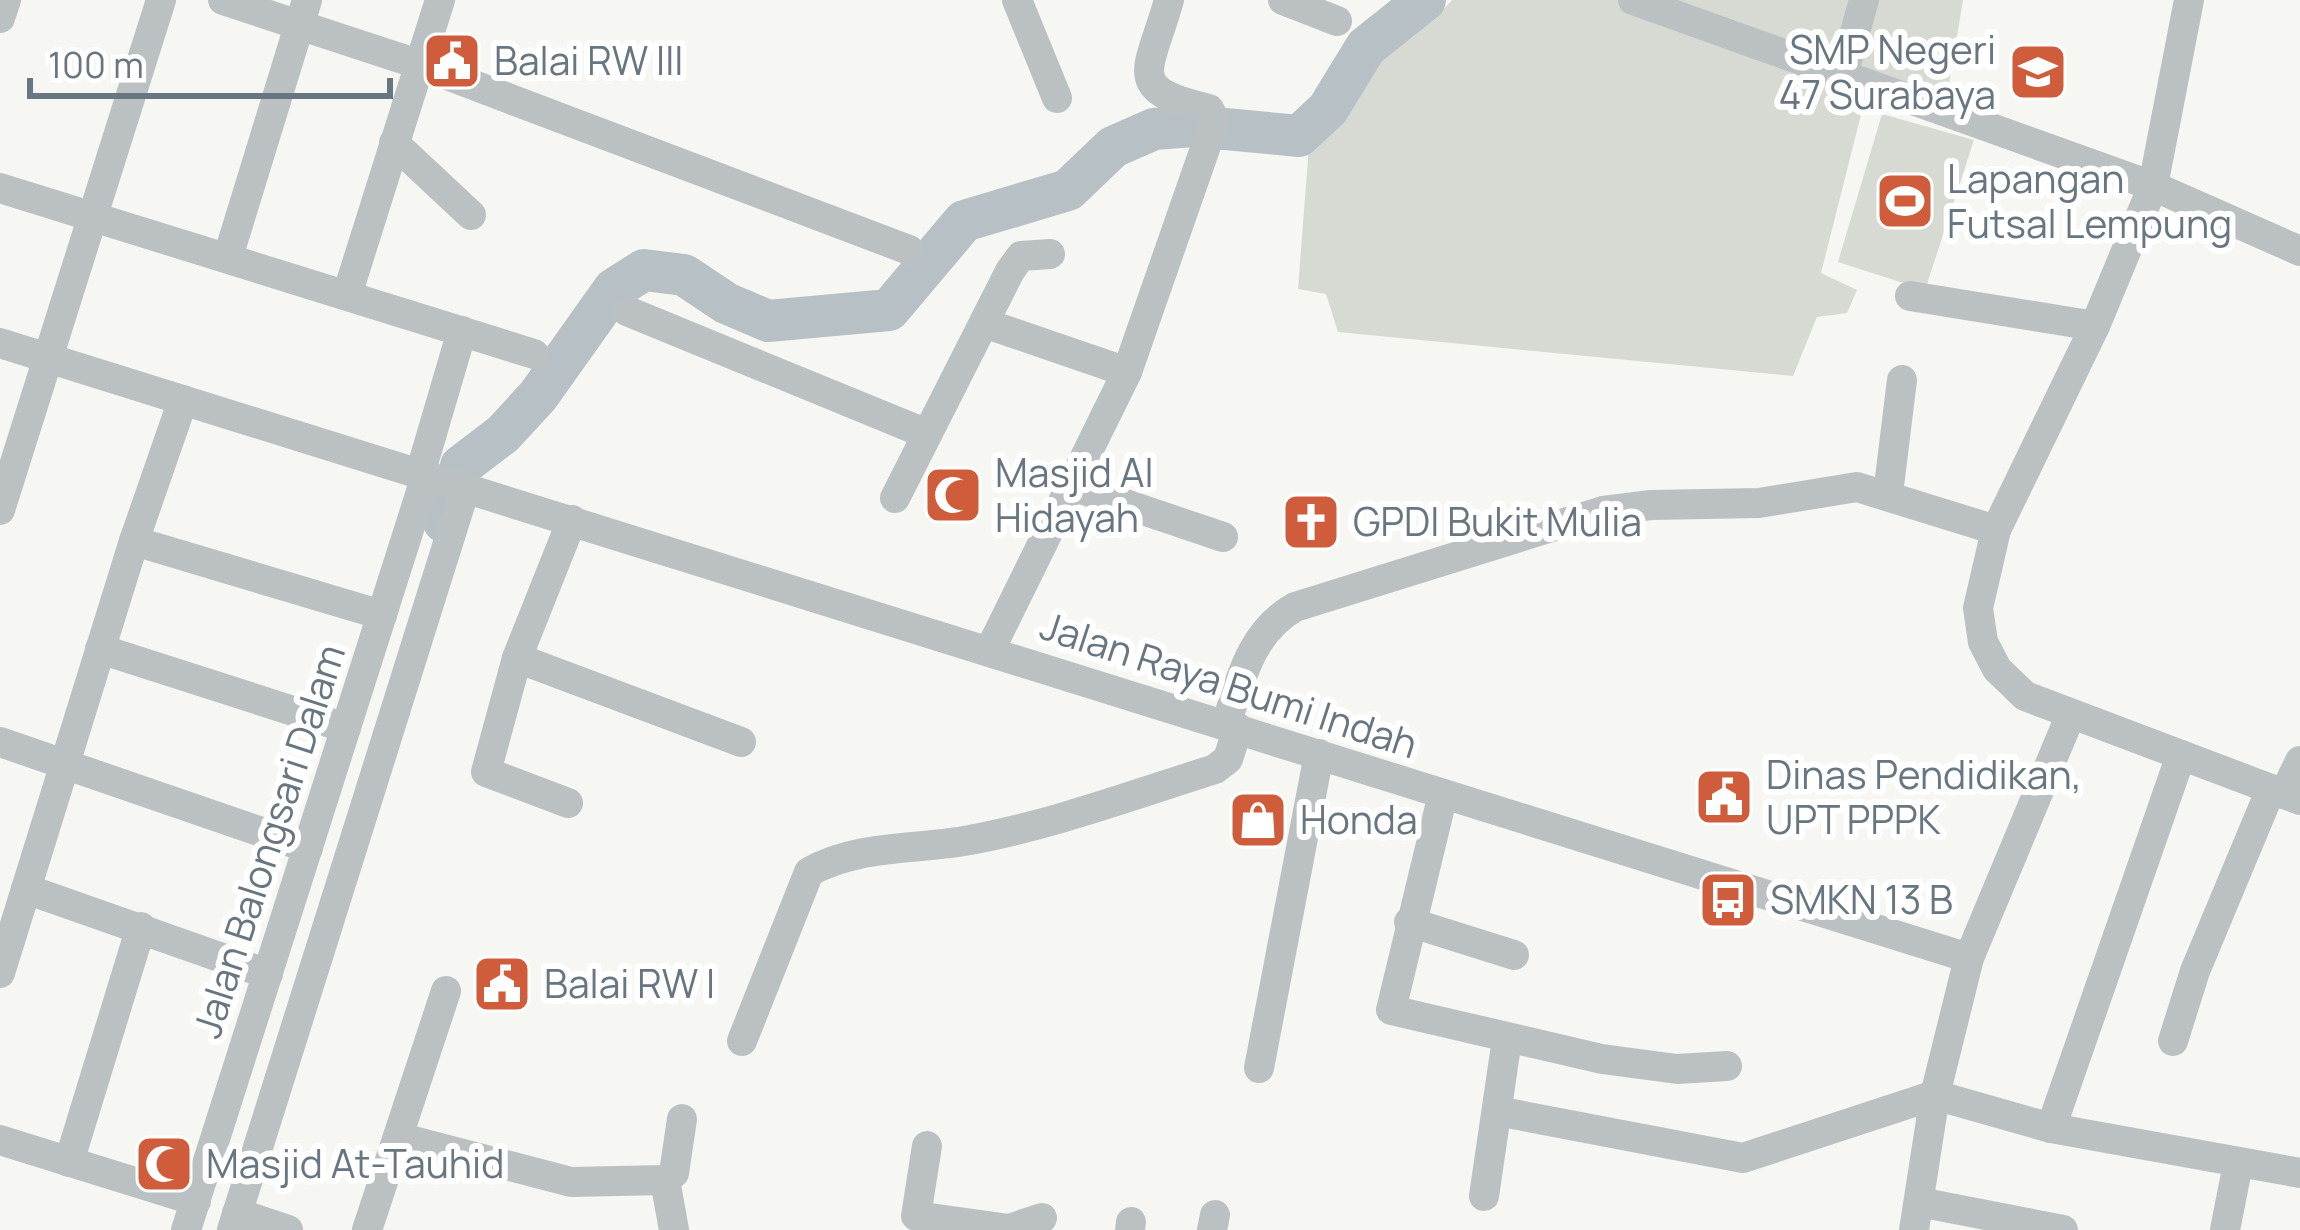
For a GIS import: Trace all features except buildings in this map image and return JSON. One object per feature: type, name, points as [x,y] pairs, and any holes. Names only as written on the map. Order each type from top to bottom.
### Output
[{"type":"street","points":[[0,18],[6,0]]},
{"type":"street","points":[[0,510],[161,0]]},
{"type":"street","points":[[223,0],[303,12],[418,64],[909,250]]},
{"type":"street","points":[[347,295],[440,0]]},
{"type":"street","points":[[1017,0],[1057,98]]},
{"type":"street","points":[[991,650],[1075,487],[1127,372],[1213,128],[1208,109],[1162,98],[1151,83],[1149,69],[1169,0]]},
{"type":"street","points":[[1283,0],[1336,21]]},
{"type":"street","points":[[1634,0],[2152,186],[2300,251]]},
{"type":"street","points":[[1843,75],[1864,0]]},
{"type":"street","points":[[2189,0],[2152,186],[2095,326],[1996,530],[1978,608],[1983,642],[2009,683],[2071,714],[2285,795]]},
{"type":"street","points":[[228,257],[303,12]]},
{"type":"street","points":[[394,143],[471,214]]},
{"type":"street","points":[[0,188],[534,354]]},
{"type":"street","points":[[895,498],[1021,256],[1050,254]]},
{"type":"street","points":[[1910,296],[2095,326]]},
{"type":"street","points":[[627,311],[927,434]]},
{"type":"street","points":[[984,323],[1127,372]]},
{"type":"street","points":[[288,1230],[234,1222],[443,482],[461,331]]},
{"type":"street","name":"Jalan Raya Bumi Indah","points":[[0,343],[1969,958]]},
{"type":"street","points":[[1888,494],[1902,380]]},
{"type":"street","points":[[0,973],[134,542],[184,400]]},
{"type":"street","name":"Jalan Balongsari Dalam","points":[[191,1215],[382,615],[443,482]]},
{"type":"street","points":[[1075,487],[1223,537]]},
{"type":"street","points":[[742,1041],[809,872],[868,851],[964,841],[1026,826],[1215,769],[1228,759],[1232,726],[1258,640],[1270,621],[1295,607],[1603,511],[1759,502],[1858,487],[1996,530]]},
{"type":"street","points":[[568,803],[486,772],[517,658],[572,520]]},
{"type":"street","points":[[134,542],[382,615]]},
{"type":"street","points":[[100,649],[346,728]]},
{"type":"street","points":[[517,658],[741,742]]},
{"type":"street","points":[[2063,1230],[1917,1216],[1935,1095],[1969,958],[2071,714]]},
{"type":"street","points":[[0,742],[308,848]]},
{"type":"street","points":[[1258,1068],[1319,754]]},
{"type":"street","points":[[2051,1128],[2181,755]]},
{"type":"street","points":[[2173,1041],[2195,971],[2300,761]]},
{"type":"street","points":[[1443,794],[1391,1010],[1507,1040],[1647,1066],[1726,1066]]},
{"type":"street","points":[[26,889],[268,974]]},
{"type":"street","points":[[1409,922],[1514,955]]},
{"type":"street","points":[[69,1162],[141,928]]},
{"type":"street","points":[[368,1230],[446,991]]},
{"type":"street","points":[[1484,1196],[1507,1040]]},
{"type":"street","points":[[1497,1111],[1743,1158],[1935,1095],[2051,1128],[2300,1173]]},
{"type":"street","points":[[398,1137],[572,1182],[665,1180],[674,1173],[682,1119]]},
{"type":"street","points":[[0,1140],[69,1162],[191,1215]]},
{"type":"street","points":[[927,1146],[916,1216],[1009,1230],[1042,1218]]},
{"type":"street","points":[[2225,1230],[2238,1164]]},
{"type":"street","points":[[665,1180],[674,1230]]},
{"type":"shaded area","points":[[1452,0],[1963,0],[1945,108],[1866,95],[1821,273],[1857,290],[1847,313],[1817,317],[1793,376],[1338,332],[1326,294],[1298,289],[1309,146],[1372,62],[1434,20]]},
{"type":"shaded area","name":"Lapangan Futsal Lempung","points":[[1882,114],[1974,140],[1925,290],[1838,262]]},
{"type":"waterway","points":[[444,522],[461,466],[503,434],[538,396],[614,289],[644,270],[684,275],[726,303],[768,321],[889,310],[964,221],[1068,190],[1113,147],[1154,129],[1193,126],[1299,136],[1328,109],[1366,47],[1425,0]]},
{"type":"place","name":"Balai RW III","points":[[452,61]]},
{"type":"place","name":"SMP Negeri 47 Surabaya","points":[[2038,72]]},
{"type":"place","name":"Lapangan Futsal Lempung","points":[[1905,201]]},
{"type":"place","name":"Masjid Al Hidayah","points":[[953,495]]},
{"type":"place","name":"GPDI Bukit Mulia","points":[[1311,522]]},
{"type":"place","name":"Dinas Pendidikan, UPT PPPK","points":[[1724,797]]},
{"type":"place","name":"Honda","points":[[1258,820]]},
{"type":"place","name":"SMKN 13 B","points":[[1728,900]]},
{"type":"place","name":"Balai RW I","points":[[502,984]]},
{"type":"place","name":"Masjid At-Tauhid","points":[[164,1164]]}]
